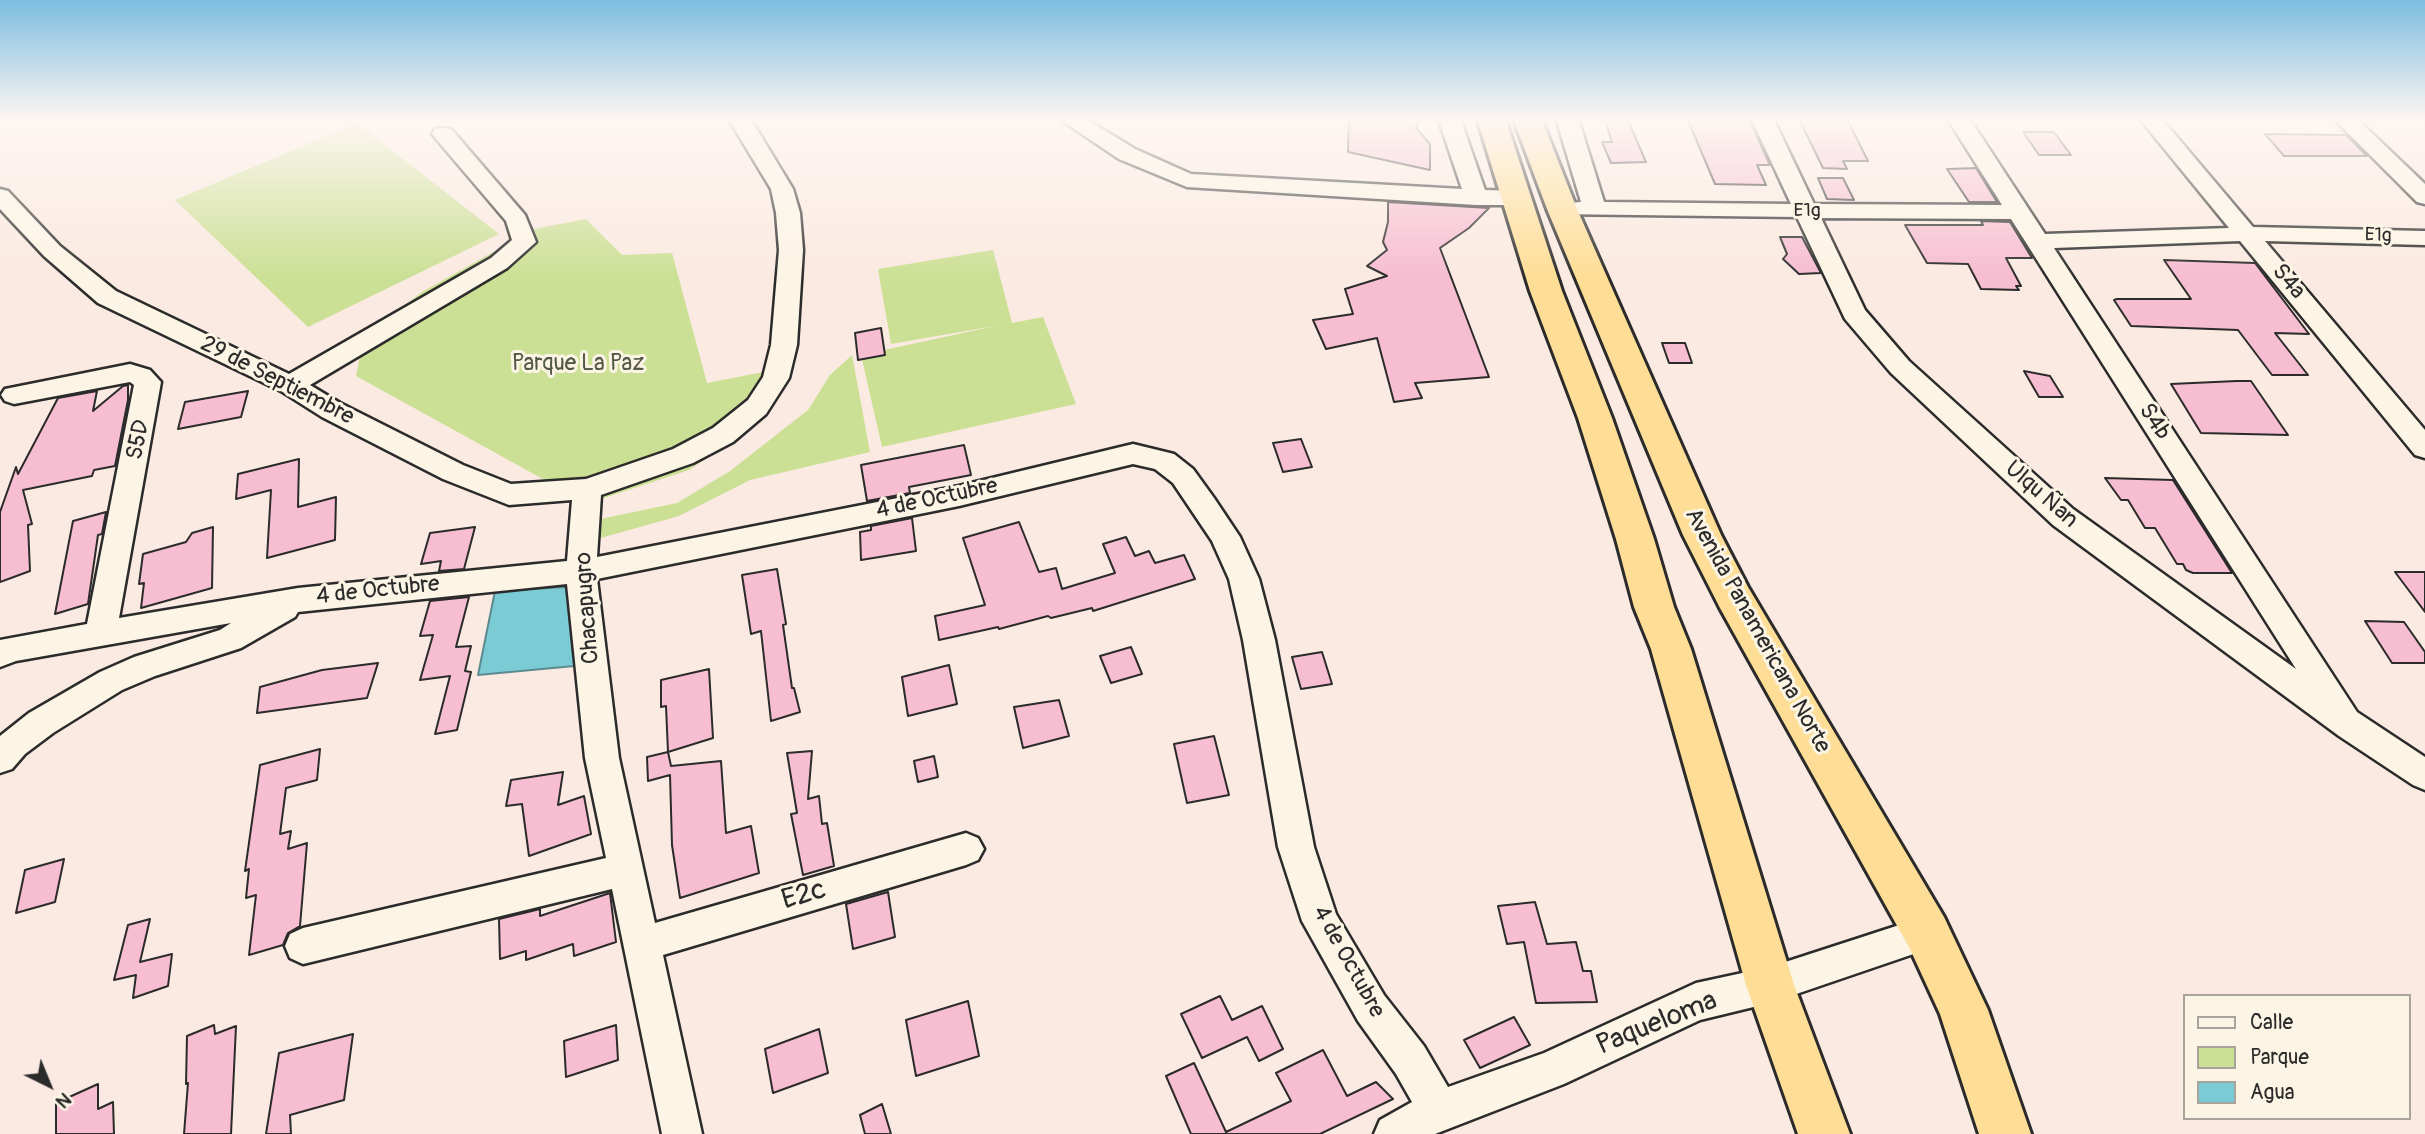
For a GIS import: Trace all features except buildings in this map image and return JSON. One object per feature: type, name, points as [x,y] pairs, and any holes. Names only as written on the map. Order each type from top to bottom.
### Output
[{"type":"highway","points":[[1508,171],[1546,291],[1595,418],[1635,539],[1654,607],[1671,649],[1770,985],[1824,1134]]},
{"type":"highway","name":"Avenida Panamericana Norte","points":[[1557,171],[1578,209],[1702,535],[1734,597],[1927,933],[1963,1010],[2005,1134]]},
{"type":"street","points":[[290,385],[499,263],[524,242],[517,220],[475,171]]},
{"type":"street","points":[[587,489],[683,456],[723,435],[757,407],[776,378],[784,345],[790,263],[788,213],[782,189],[771,171]]},
{"type":"street","points":[[1166,171],[1187,180],[1238,186],[1517,198]]},
{"type":"street","points":[[1467,171],[1476,198]]},
{"type":"street","points":[[1573,171],[1578,209]]},
{"type":"street","name":"Ulqu Ñan","points":[[1786,171],[1853,313],[1900,367],[2063,517],[2351,726],[2425,775]]},
{"type":"street","name":"S4b","points":[[1992,171],[2351,726]]},
{"type":"street","name":"S4a","points":[[2195,171],[2425,448]]},
{"type":"street","points":[[2398,171],[2425,197]]},
{"type":"street","name":"29 de Septiembre","points":[[0,196],[52,251],[107,297],[290,385],[331,410],[453,472],[509,495],[587,489]]},
{"type":"street","name":"E1g","points":[[1578,209],[2018,212]]},
{"type":"street","name":"E1g","points":[[2036,241],[2248,234],[2425,238]]},
{"type":"street","name":"S5D","points":[[15,394],[130,373],[141,376],[148,382],[102,633]]},
{"type":"street","name":"4 de Octubre","points":[[4,649],[298,600],[581,571],[959,496],[1133,454],[1164,461],[1183,476],[1204,505],[1225,537],[1244,579],[1259,640],[1296,847],[1320,921],[1371,1008],[1410,1060],[1438,1110]]},
{"type":"street","name":"Chacapugro","points":[[587,489],[581,571],[602,758],[682,1134]]},
{"type":"street","points":[[0,759],[13,744],[41,723],[111,681],[145,666],[230,639],[298,600]]},
{"type":"street","name":"E2c","points":[[642,944],[966,849]]},
{"type":"street","points":[[303,946],[626,869]]},
{"type":"street","name":"Paqueloma","points":[[1394,1134],[1438,1110],[1550,1070],[1696,1002],[1770,985],[1927,933]]},
{"type":"green space","points":[[244,171],[418,171],[499,234],[308,327],[175,200]]},
{"type":"green space","name":"Parque La Paz","points":[[586,219],[622,255],[672,253],[707,383],[789,367],[753,427],[689,470],[604,498],[541,478],[356,376],[364,337],[422,292],[534,229]]},
{"type":"green space","points":[[993,250],[1012,323],[1043,317],[1076,404],[882,447],[861,355],[995,326],[891,344],[878,269]]},
{"type":"green space","points":[[852,355],[870,452],[750,480],[679,516],[583,543],[586,522],[677,503],[730,471],[808,410],[830,375]]},
{"type":"water","points":[[566,587],[579,596],[585,665],[478,675],[495,591]]}]
